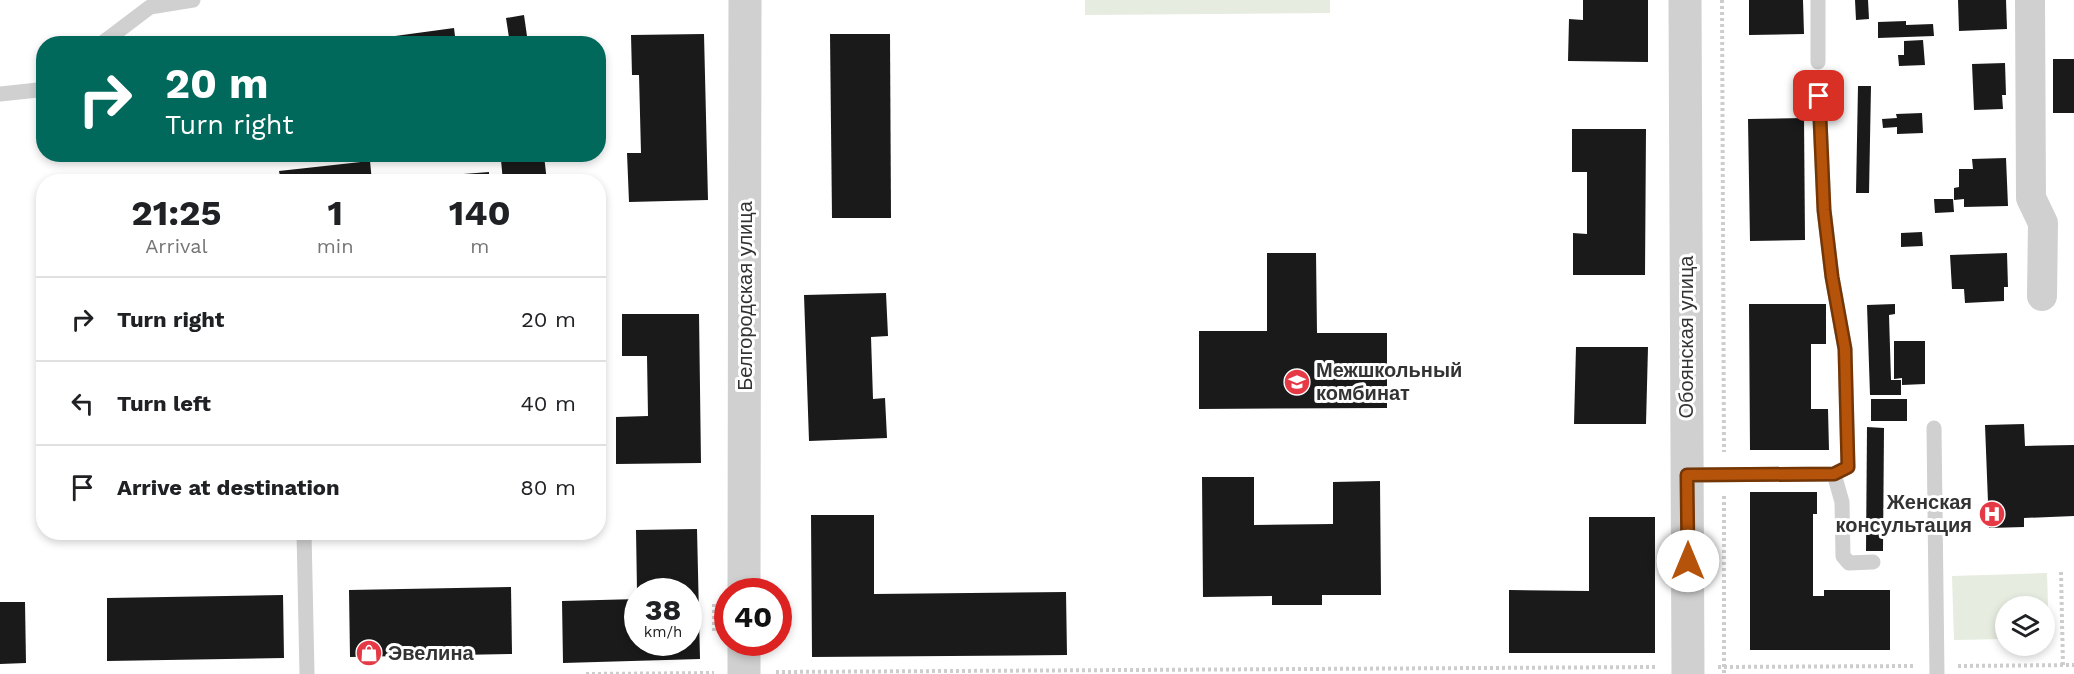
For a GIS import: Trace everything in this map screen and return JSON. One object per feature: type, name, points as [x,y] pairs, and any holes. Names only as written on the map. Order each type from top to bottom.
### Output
[{"type":"street","name":"Белгородская улица","points":[[744,578],[745,0]]},
{"type":"street","name":"Обоянская улица","points":[[1684,0],[1688,671]]},
{"type":"street","points":[[2030,0],[2031,198],[2043,223],[2042,296]]},
{"type":"lane","points":[[112,36],[150,7],[193,0]]},
{"type":"lane","points":[[1818,0],[1818,62]]},
{"type":"lane","points":[[0,94],[36,90]]},
{"type":"lane","points":[[1687,475],[1834,474],[1848,467],[1845,349],[1832,277],[1824,210],[1819,96]]},
{"type":"lane","points":[[1934,428],[1937,670]]},
{"type":"lane","points":[[1834,474],[1842,502],[1843,555],[1849,562],[1873,562]]},
{"type":"lane","points":[[304,540],[307,674]]},
{"type":"path","points":[[1722,0],[1724,674]]},
{"type":"path","points":[[2061,572],[2063,666]]},
{"type":"path","points":[[586,674],[744,663],[1688,671],[1724,668],[1937,670],[2074,666]]},
{"type":"shaded area","points":[[1085,0],[1330,0],[1330,13],[1085,15]]},
{"type":"shaded area","points":[[2047,573],[2048,596],[1995,596],[1995,639],[1954,640],[1952,576]]},
{"type":"building","points":[[1583,0],[1648,0],[1648,62],[1568,61],[1569,19],[1583,20]]},
{"type":"building","points":[[1749,0],[1803,0],[1804,34],[1749,35]]},
{"type":"building","points":[[1855,0],[1868,0],[1869,19],[1856,20]]},
{"type":"building","points":[[1958,0],[2006,0],[2007,29],[1959,31]]},
{"type":"building","points":[[524,15],[527,36],[509,36],[506,18]]},
{"type":"building","points":[[1906,21],[1906,25],[1933,24],[1934,36],[1878,38],[1878,22]]},
{"type":"building","points":[[454,28],[455,36],[395,36]]},
{"type":"building","points":[[704,34],[708,200],[629,202],[627,153],[641,153],[639,75],[632,75],[631,35]]},
{"type":"building","points":[[830,34],[890,34],[891,218],[832,218]]},
{"type":"building","points":[[1923,40],[1925,65],[1899,66],[1898,55],[1904,55],[1904,41]]},
{"type":"building","points":[[2053,59],[2074,59],[2074,113],[2053,113]]},
{"type":"building","points":[[2005,63],[2006,95],[2002,95],[2003,109],[1974,110],[1972,64]]},
{"type":"building","points":[[1858,86],[1871,86],[1869,193],[1856,193]]},
{"type":"building","points":[[1922,113],[1923,133],[1897,134],[1897,127],[1883,128],[1882,119],[1897,118],[1896,114]]},
{"type":"building","points":[[1804,118],[1805,240],[1750,241],[1748,119]]},
{"type":"building","points":[[1572,129],[1646,129],[1645,275],[1573,275],[1573,233],[1587,234],[1587,172],[1572,172]]},
{"type":"building","points":[[2006,158],[2008,206],[1964,207],[1964,199],[1954,200],[1954,188],[1959,187],[1959,169],[1973,169],[1972,159]]},
{"type":"building","points":[[370,162],[371,174],[280,174],[279,171]]},
{"type":"building","points":[[501,162],[545,162],[546,174],[502,174]]},
{"type":"building","points":[[489,172],[489,174],[464,174]]},
{"type":"building","points":[[1934,199],[1953,199],[1954,212],[1935,213]]},
{"type":"building","points":[[1922,232],[1923,246],[1901,247],[1901,233]]},
{"type":"building","points":[[1267,253],[1316,253],[1317,333],[1387,333],[1387,408],[1199,409],[1199,331],[1267,331]]},
{"type":"building","points":[[2007,253],[2008,287],[2004,287],[2004,301],[1965,303],[1964,289],[1952,289],[1950,255]]},
{"type":"building","points":[[886,293],[888,336],[871,337],[873,399],[885,398],[887,438],[809,441],[804,295]]},
{"type":"building","points":[[1749,304],[1826,304],[1826,344],[1811,344],[1811,409],[1828,409],[1829,450],[1750,450]]},
{"type":"building","points":[[1895,304],[1895,314],[1889,315],[1891,380],[1901,380],[1901,395],[1870,395],[1867,305]]},
{"type":"building","points":[[622,314],[699,314],[701,463],[616,464],[616,417],[648,416],[647,356],[622,356]]},
{"type":"building","points":[[1894,341],[1925,341],[1925,384],[1902,385],[1902,378],[1894,379]]},
{"type":"building","points":[[1576,347],[1648,347],[1646,424],[1574,424]]},
{"type":"building","points":[[1871,399],[1907,399],[1907,421],[1871,421]]},
{"type":"building","points":[[2024,424],[2025,446],[2074,445],[2074,516],[2024,518],[2024,527],[1989,528],[1985,425]]},
{"type":"building","points":[[1867,427],[1884,428],[1883,551],[1866,551]]},
{"type":"building","points":[[1202,477],[1254,477],[1254,525],[1333,524],[1333,482],[1380,481],[1381,595],[1322,595],[1322,605],[1272,605],[1272,596],[1203,597]]},
{"type":"building","points":[[1750,492],[1817,492],[1817,514],[1813,514],[1813,596],[1824,596],[1824,590],[1890,590],[1890,650],[1750,650]]},
{"type":"building","points":[[811,515],[874,515],[874,594],[1066,592],[1067,655],[812,657]]},
{"type":"building","points":[[1589,517],[1655,517],[1655,653],[1509,653],[1509,590],[1589,591]]},
{"type":"building","points":[[697,529],[698,578],[637,578],[636,530]]},
{"type":"building","points":[[511,587],[512,654],[350,657],[349,590]]},
{"type":"building","points":[[283,595],[284,658],[107,661],[107,598]]},
{"type":"building","points":[[624,599],[624,656],[700,656],[700,659],[563,663],[562,601]]},
{"type":"building","points":[[0,602],[25,602],[26,663],[0,664]]},
{"type":"place","name":"Межшкольный комбинат","points":[[1297,382]]},
{"type":"place","name":"Женская консультация","points":[[1992,514]]},
{"type":"place","name":"Эвелина","points":[[369,653]]},
{"type":"route","points":[[1688,561],[1687,475],[1834,474],[1848,467],[1845,349],[1832,277],[1824,210],[1819,96]]}]
